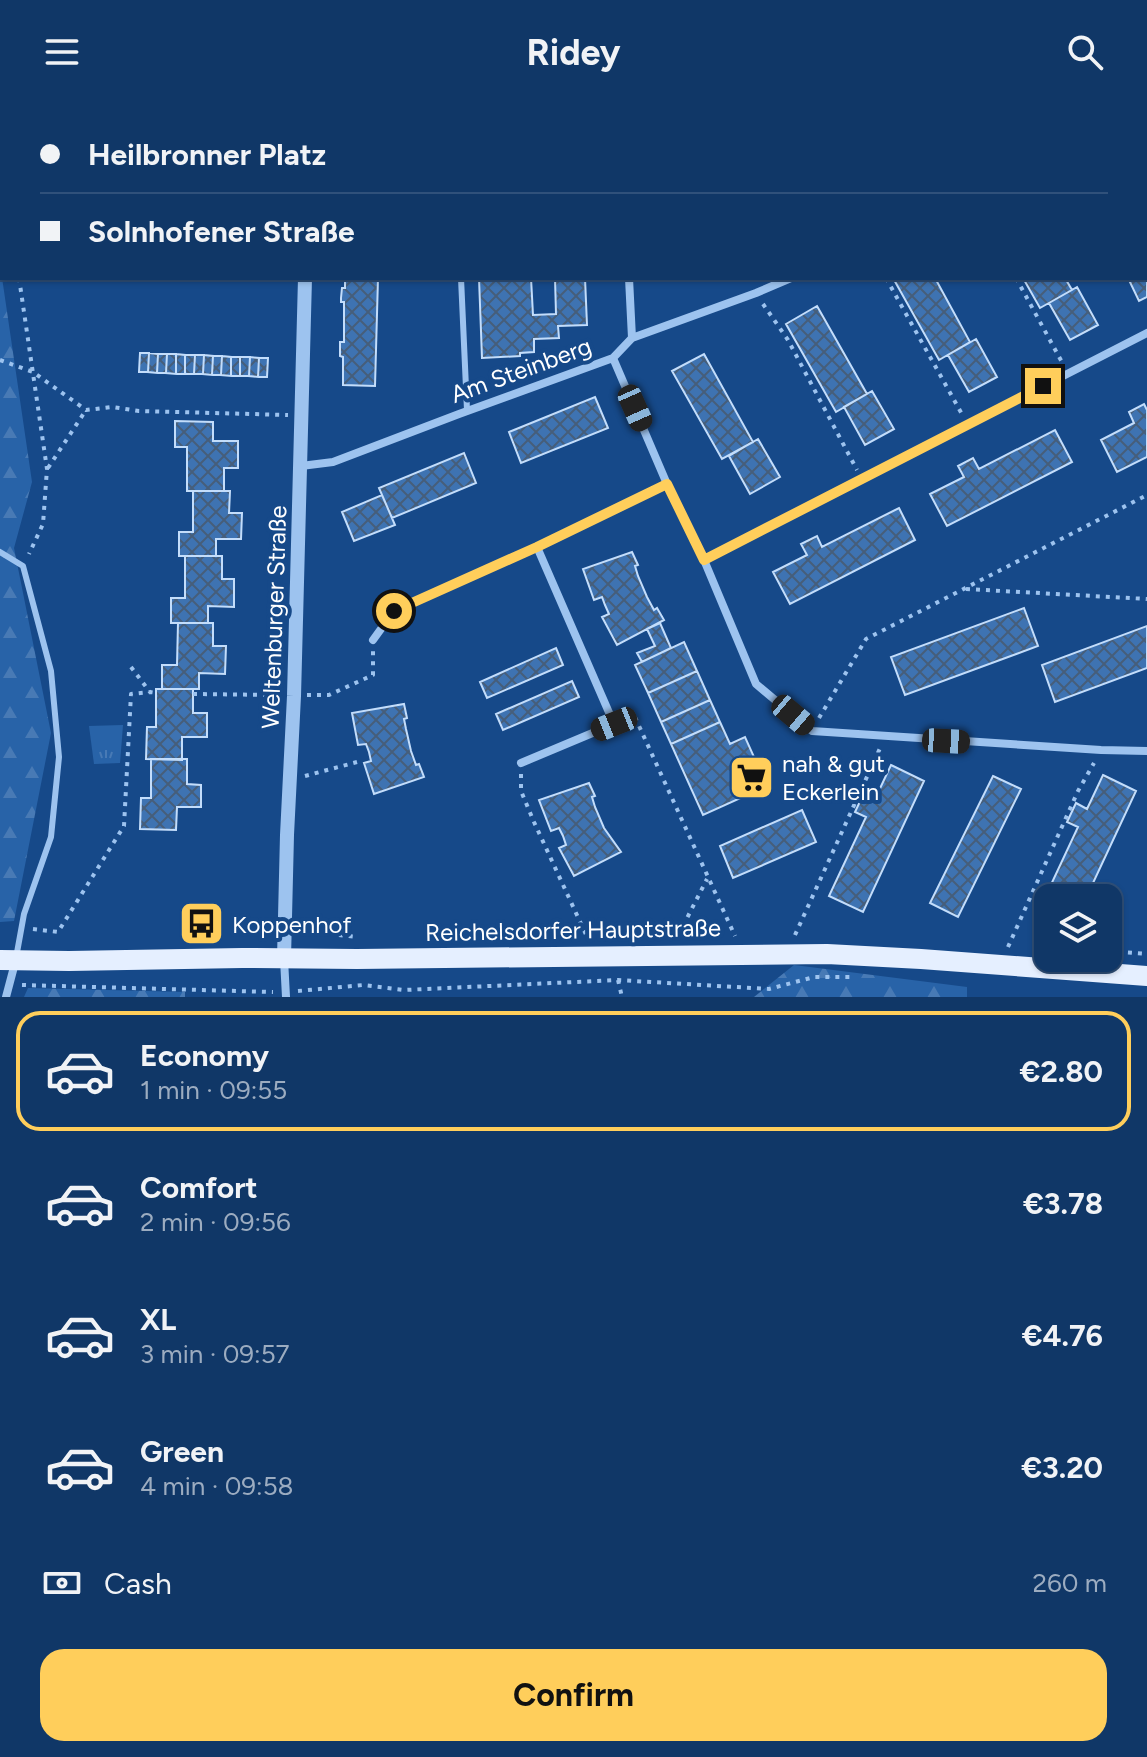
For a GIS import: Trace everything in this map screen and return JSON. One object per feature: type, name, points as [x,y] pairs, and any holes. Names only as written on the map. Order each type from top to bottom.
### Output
[{"type":"main road","name":"Reichelsdorfer Hauptstraße","points":[[8,960],[786,954],[871,956],[1147,976]]},
{"type":"street","name":"Weltenburger Straße","points":[[284,958],[305,280]]},
{"type":"street","points":[[629,280],[632,338]]},
{"type":"street","name":"Am Steinberg","points":[[301,466],[333,462],[613,358],[632,338],[786,280]]},
{"type":"street","points":[[704,560],[1147,333]]},
{"type":"street","points":[[613,358],[756,684],[812,731],[1147,751]]},
{"type":"street","points":[[373,640],[394,611],[667,484]]},
{"type":"street","points":[[521,763],[614,724],[537,547]]},
{"type":"street","points":[[284,958],[286,995]]},
{"type":"street","points":[[6,997],[8,960]]},
{"type":"lane","points":[[461,280],[467,410]]},
{"type":"lane","points":[[0,552],[23,566],[51,671],[59,757],[51,837],[8,960]]},
{"type":"path","points":[[19,280],[47,469],[43,524],[23,566]]},
{"type":"path","points":[[887,280],[968,424]]},
{"type":"path","points":[[1017,280],[1068,373]]},
{"type":"path","points":[[756,293],[788,340],[862,479]]},
{"type":"path","points":[[0,360],[33,372],[86,410],[112,407],[139,411],[302,415]]},
{"type":"path","points":[[47,469],[86,410]]},
{"type":"path","points":[[812,731],[866,639],[1147,495]]},
{"type":"path","points":[[964,589],[1147,599]]},
{"type":"path","points":[[193,694],[329,695],[373,675],[373,640]]},
{"type":"path","points":[[21,928],[58,932],[124,826],[131,694],[154,692],[131,667]]},
{"type":"path","points":[[614,724],[634,715],[743,954]]},
{"type":"path","points":[[786,954],[885,737]]},
{"type":"path","points":[[1000,965],[1078,791],[1101,750]]},
{"type":"path","points":[[290,780],[357,762]]},
{"type":"path","points":[[521,763],[521,791],[596,956]]},
{"type":"path","points":[[682,955],[683,926],[708,877]]},
{"type":"path","points":[[1122,952],[1147,954]]},
{"type":"path","points":[[8,986],[55,985],[286,995],[363,985],[404,990],[618,980],[769,989],[814,977],[861,977]]},
{"type":"green space","points":[[2,280],[32,482],[14,548],[51,733],[14,921],[0,922]]},
{"type":"green space","points":[[123,725],[120,763],[94,764],[89,726]]},
{"type":"green space","points":[[794,965],[967,987],[967,997],[754,997]]},
{"type":"green space","points":[[28,988],[185,992],[185,997],[24,997]]},
{"type":"building","points":[[345,280],[378,280],[375,386],[343,385],[340,342],[344,342],[344,302],[341,298],[342,288],[345,288]]},
{"type":"building","points":[[479,280],[531,280],[533,315],[556,314],[555,280],[585,280],[587,325],[558,326],[559,338],[534,339],[534,352],[482,358]]},
{"type":"building","points":[[894,280],[936,280],[970,342],[939,360]]},
{"type":"building","points":[[1024,280],[1066,280],[1072,290],[1040,308]]},
{"type":"building","points":[[1129,280],[1147,280],[1147,297],[1139,301]]},
{"type":"building","points":[[1077,287],[1098,325],[1070,340],[1049,303]]},
{"type":"building","points":[[817,306],[867,394],[836,412],[786,324]]},
{"type":"building","points":[[976,339],[997,377],[969,392],[948,355]]},
{"type":"building","points":[[140,353],[149,353],[148,372],[139,372]]},
{"type":"building","points":[[149,353],[158,354],[157,373],[148,372]]},
{"type":"building","points":[[158,354],[167,354],[166,373],[157,373]]},
{"type":"building","points":[[167,354],[176,354],[176,374],[166,373]]},
{"type":"building","points":[[176,354],[185,355],[185,374],[176,374]]},
{"type":"building","points":[[704,354],[753,442],[722,459],[672,371]]},
{"type":"building","points":[[185,355],[195,355],[194,374],[185,374]]},
{"type":"building","points":[[195,355],[204,355],[203,374],[194,374]]},
{"type":"building","points":[[204,355],[213,356],[212,375],[203,374]]},
{"type":"building","points":[[213,356],[222,356],[221,375],[212,375]]},
{"type":"building","points":[[222,356],[231,357],[231,376],[221,375]]},
{"type":"building","points":[[231,357],[240,357],[240,376],[231,376]]},
{"type":"building","points":[[240,357],[250,357],[249,376],[240,376]]},
{"type":"building","points":[[250,357],[259,358],[258,377],[249,376]]},
{"type":"building","points":[[259,358],[268,358],[267,377],[258,377]]},
{"type":"building","points":[[872,391],[894,429],[865,445],[844,407]]},
{"type":"building","points":[[595,397],[608,428],[521,463],[509,432]]},
{"type":"building","points":[[1144,404],[1147,410],[1147,457],[1117,472],[1101,440],[1134,423],[1129,412]]},
{"type":"building","points":[[175,421],[213,422],[213,441],[238,441],[238,468],[224,468],[224,491],[187,491],[187,447],[175,447]]},
{"type":"building","points":[[1055,430],[1072,462],[947,526],[930,494],[964,477],[958,466],[973,458],[979,469]]},
{"type":"building","points":[[758,439],[780,477],[750,494],[729,456]]},
{"type":"building","points":[[464,453],[476,483],[392,518],[379,488]]},
{"type":"building","points":[[193,491],[230,491],[229,513],[242,513],[241,539],[216,539],[216,556],[179,556],[179,532],[193,532]]},
{"type":"building","points":[[382,495],[395,525],[354,541],[342,512]]},
{"type":"building","points":[[899,508],[915,540],[790,604],[773,572],[807,555],[801,544],[817,536],[822,547]]},
{"type":"building","points":[[632,552],[647,597],[664,620],[617,645],[602,617],[609,614],[602,597],[594,600],[583,569]]},
{"type":"building","points":[[185,556],[222,556],[222,579],[234,579],[234,607],[208,606],[208,623],[171,623],[171,598],[185,598]]},
{"type":"building","points":[[1024,608],[1038,646],[905,695],[891,657]]},
{"type":"building","points":[[178,623],[213,623],[213,646],[226,646],[225,674],[199,673],[199,689],[162,689],[162,665],[177,665]]},
{"type":"building","points":[[660,623],[671,648],[642,662],[637,653],[655,646],[647,629]]},
{"type":"building","points":[[1147,626],[1147,668],[1055,702],[1042,665]]},
{"type":"building","points":[[684,642],[697,671],[648,693],[635,665]]},
{"type":"building","points":[[556,648],[563,665],[487,698],[480,682]]},
{"type":"building","points":[[697,671],[710,700],[661,722],[648,693]]},
{"type":"building","points":[[572,681],[579,697],[503,730],[496,714]]},
{"type":"building","points":[[156,689],[193,689],[193,713],[207,713],[207,737],[182,737],[182,760],[146,759],[147,727],[156,727]]},
{"type":"building","points":[[710,700],[720,722],[671,744],[661,722]]},
{"type":"building","points":[[404,704],[411,751],[424,777],[374,794],[364,763],[371,761],[369,752],[366,744],[358,745],[352,713]]},
{"type":"building","points":[[720,722],[730,744],[745,737],[767,786],[703,815],[671,744]]},
{"type":"building","points":[[151,759],[187,759],[187,784],[201,785],[201,807],[177,807],[176,830],[140,829],[141,798],[151,798]]},
{"type":"building","points":[[891,765],[924,781],[863,912],[829,896],[866,817],[855,812],[864,793],[875,799]]},
{"type":"building","points":[[1103,775],[1136,791],[1093,884],[1051,884],[1078,827],[1067,822],[1076,803],[1087,809]]},
{"type":"building","points":[[993,776],[1021,789],[958,917],[930,903]]},
{"type":"building","points":[[589,783],[604,828],[621,852],[574,876],[559,848],[566,845],[563,836],[559,828],[551,831],[539,800]]},
{"type":"building","points":[[802,810],[816,842],[733,878],[720,846]]},
{"type":"place","name":"nah & gut Eckerlein","points":[[751,777]]},
{"type":"place","name":"Koppenhof","points":[[201,924]]},
{"type":"route","points":[[394,611],[667,484],[704,560],[1043,386]]}]
